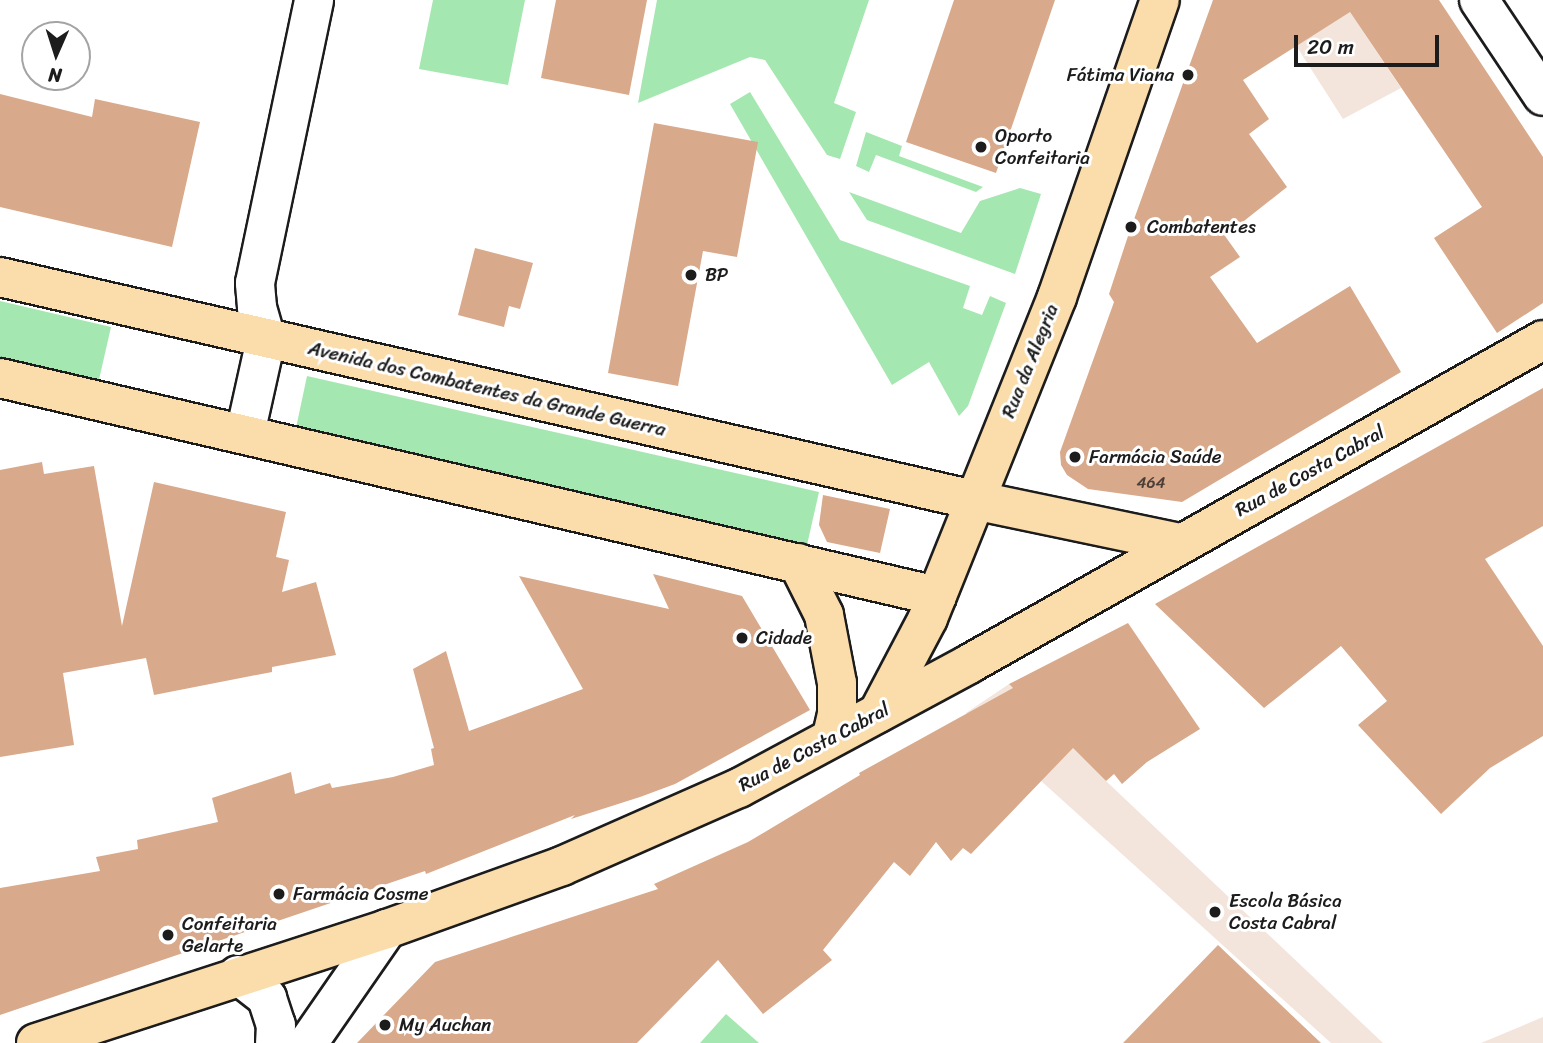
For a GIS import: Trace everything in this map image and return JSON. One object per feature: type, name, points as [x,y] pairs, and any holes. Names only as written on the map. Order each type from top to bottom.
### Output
[{"type":"main road","name":"Rua da Alegria","points":[[878,713],[913,651],[937,596],[1057,296],[1160,0]]},
{"type":"main road","name":"Avenida dos Combatentes da Grande Guerra","points":[[0,276],[974,500],[1180,543]]},
{"type":"main road","name":"Rua de Costa Cabral","points":[[36,1043],[238,975],[387,929],[562,866],[739,788],[878,713],[1543,340]]},
{"type":"main road","points":[[0,378],[937,596]]},
{"type":"main road","points":[[798,563],[824,615],[837,683],[837,714],[832,736]]},
{"type":"street","points":[[245,434],[266,339],[257,307],[255,283],[314,0]]},
{"type":"street","points":[[1479,0],[1543,96]]},
{"type":"street","points":[[308,1043],[387,929]]},
{"type":"street","points":[[238,975],[267,998],[276,1025],[275,1043]]},
{"type":"shaded area","points":[[1342,0],[1401,88],[1343,119],[1281,22]]},
{"type":"shaded area","name":"Escola Básica Costa Cabral","points":[[1009,684],[1106,781],[1383,1043],[1331,1043],[966,713]]},
{"type":"shaded area","points":[[1543,1017],[1543,1043],[1481,1043]]},
{"type":"green space","points":[[433,0],[525,0],[508,85],[419,69]]},
{"type":"green space","points":[[657,0],[869,0],[834,103],[856,112],[840,159],[827,155],[765,60],[750,57],[638,103]]},
{"type":"green space","points":[[750,92],[840,240],[970,286],[963,308],[982,315],[990,296],[1006,303],[968,406],[959,416],[929,362],[892,385],[730,104]]},
{"type":"green space","points":[[866,132],[902,146],[899,156],[983,187],[976,192],[876,155],[869,172],[856,166]]},
{"type":"green space","points":[[1020,188],[1041,194],[1015,274],[867,220],[849,192],[961,233],[980,201]]},
{"type":"green space","points":[[0,301],[111,327],[98,384],[0,361]]},
{"type":"green space","points":[[307,376],[819,492],[807,545],[296,428]]},
{"type":"green space","points":[[726,1014],[759,1043],[700,1043]]},
{"type":"building","points":[[556,0],[647,0],[629,95],[541,78]]},
{"type":"building","points":[[954,0],[1055,0],[996,173],[906,142]]},
{"type":"building","points":[[1213,0],[1439,0],[1543,157],[1543,303],[1497,333],[1434,238],[1482,207],[1350,12],[1243,80],[1269,119],[1249,134],[1287,187],[1225,236],[1240,257],[1210,277],[1257,343],[1350,286],[1401,372],[1182,502],[1088,489],[1067,475],[1061,465],[1060,452],[1114,302],[1109,294],[1128,236]]},
{"type":"building","points":[[0,94],[92,117],[95,99],[200,122],[172,247],[0,207]]},
{"type":"building","points":[[654,123],[758,142],[737,257],[703,251],[678,386],[608,373]]},
{"type":"building","points":[[475,248],[533,263],[520,309],[509,306],[504,327],[458,315]]},
{"type":"building","points":[[1543,388],[1543,526],[1485,559],[1543,646],[1543,736],[1490,768],[1441,814],[1358,725],[1387,701],[1341,646],[1264,708],[1155,604]]},
{"type":"building","points":[[42,462],[44,474],[94,466],[122,626],[154,482],[286,512],[276,557],[289,560],[282,592],[316,582],[336,655],[272,667],[272,672],[154,695],[146,658],[63,673],[74,745],[0,757],[0,470]]},
{"type":"building","points":[[823,495],[890,509],[880,553],[827,542],[819,525]]},
{"type":"building","points":[[653,574],[742,596],[810,710],[675,784],[571,819],[575,815],[426,874],[425,871],[0,1015],[0,888],[100,871],[96,857],[138,849],[137,840],[218,822],[212,798],[291,772],[295,794],[330,783],[332,788],[393,777],[434,765],[431,749],[434,748],[413,669],[446,651],[469,731],[583,689],[519,576],[669,609]]},
{"type":"building","points":[[1128,623],[1200,729],[1147,762],[1122,784],[1114,774],[1106,781],[1073,748],[971,854],[963,848],[951,861],[936,842],[910,876],[894,862],[823,950],[832,960],[763,1014],[718,960],[637,1043],[357,1043],[435,962],[658,889],[654,884],[748,842],[860,775],[859,773],[1013,688],[1009,684]]},
{"type":"building","points":[[1218,945],[1321,1043],[1123,1043]]},
{"type":"place","name":"Fátima Viana","points":[[1188,75]]},
{"type":"place","name":"Oporto Confeitaria","points":[[981,147]]},
{"type":"place","name":"Combatentes","points":[[1131,227]]},
{"type":"place","name":"BP","points":[[691,275]]},
{"type":"place","name":"Farmácia Saúde","points":[[1075,457]]},
{"type":"place","name":"Cidade","points":[[742,638]]},
{"type":"place","name":"Farmácia Cosme","points":[[279,894]]},
{"type":"place","name":"Escola Básica Costa Cabral","points":[[1215,912]]},
{"type":"place","name":"Confeitaria Gelarte","points":[[168,935]]},
{"type":"place","name":"My Auchan","points":[[385,1025]]}]
